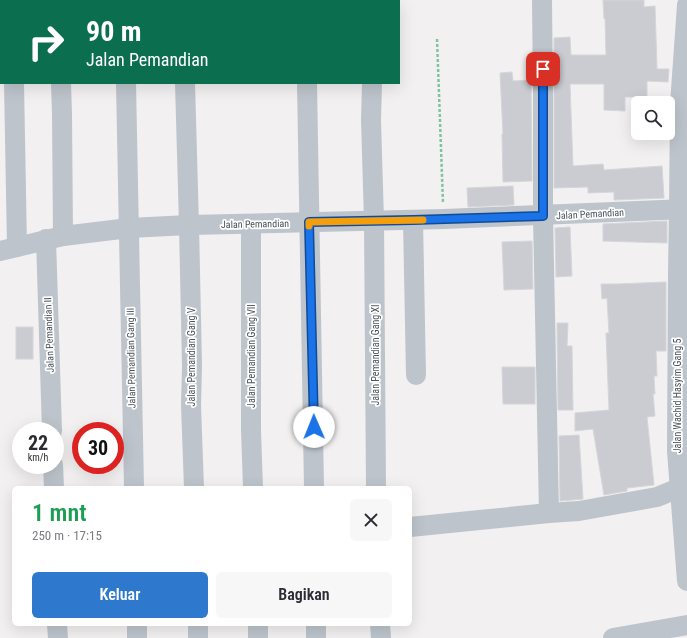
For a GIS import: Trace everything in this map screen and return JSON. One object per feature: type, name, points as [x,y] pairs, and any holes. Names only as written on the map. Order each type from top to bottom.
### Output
[{"type":"street","points":[[542,0],[543,216],[549,513]]},
{"type":"street","name":"Jalan Wachid Hasyim Gang 5","points":[[687,5],[683,103],[683,209],[678,282],[687,582]]},
{"type":"street","points":[[8,249],[14,84]]},
{"type":"street","name":"Jalan Pemandian II","points":[[52,422],[55,238],[62,114],[61,84]]},
{"type":"street","name":"Jalan Pemandian Gang III","points":[[126,84],[134,486]]},
{"type":"street","name":"Jalan Pemandian Gang V","points":[[185,84],[194,486]]},
{"type":"street","points":[[307,84],[314,486]]},
{"type":"street","name":"Jalan Pemandian Gang XI","points":[[372,84],[371,120],[374,221],[376,486]]},
{"type":"street","name":"Jalan Pemandian","points":[[8,249],[55,238],[129,228],[189,225],[543,216],[683,209]]},
{"type":"street","points":[[413,220],[416,375]]},
{"type":"street","name":"Jalan Pemandian Gang VII","points":[[251,224],[251,430],[253,486]]},
{"type":"street","points":[[53,474],[54,486]]},
{"type":"street","points":[[412,527],[579,511],[650,499],[683,488]]},
{"type":"street","points":[[613,638],[687,625]]},
{"type":"street","points":[[57,626],[58,638]]},
{"type":"street","points":[[137,626],[137,638]]},
{"type":"street","points":[[198,626],[198,638]]},
{"type":"street","points":[[258,626],[258,638]]},
{"type":"street","points":[[316,626],[316,638]]},
{"type":"street","points":[[380,626],[381,638]]},
{"type":"path","points":[[437,39],[444,219]]},
{"type":"building","points":[[603,0],[644,0],[644,7],[655,6],[657,69],[669,69],[668,82],[647,81],[647,96],[625,97],[625,111],[604,110],[604,84],[570,84],[573,166],[603,164],[604,170],[662,166],[664,198],[614,200],[614,192],[588,193],[588,187],[554,188],[554,38],[570,37],[571,55],[606,55],[605,18],[604,19]]},
{"type":"building","points":[[512,72],[513,81],[531,80],[532,181],[503,182],[503,134],[500,73]]},
{"type":"building","points":[[513,186],[514,205],[468,207],[467,188]]},
{"type":"building","points":[[667,221],[667,243],[603,241],[603,224]]},
{"type":"building","points":[[570,227],[572,276],[556,277],[555,228]]},
{"type":"building","points":[[532,241],[533,289],[504,290],[502,242]]},
{"type":"building","points":[[666,282],[666,351],[656,351],[657,376],[654,376],[655,394],[653,394],[655,416],[647,417],[654,485],[627,488],[627,491],[604,495],[593,429],[575,431],[575,413],[609,410],[606,333],[609,333],[607,298],[602,299],[601,284]]},
{"type":"building","points":[[557,323],[568,323],[567,346],[572,346],[573,410],[558,410]]},
{"type":"building","points":[[16,327],[33,327],[33,359],[16,359]]},
{"type":"building","points":[[502,367],[535,367],[535,404],[503,404]]},
{"type":"building","points":[[579,435],[583,499],[560,501],[559,436]]},
{"type":"slow traffic","points":[[309,226],[309,222],[423,220]]},
{"type":"route","points":[[314,427],[309,222],[543,216],[543,69]]}]
